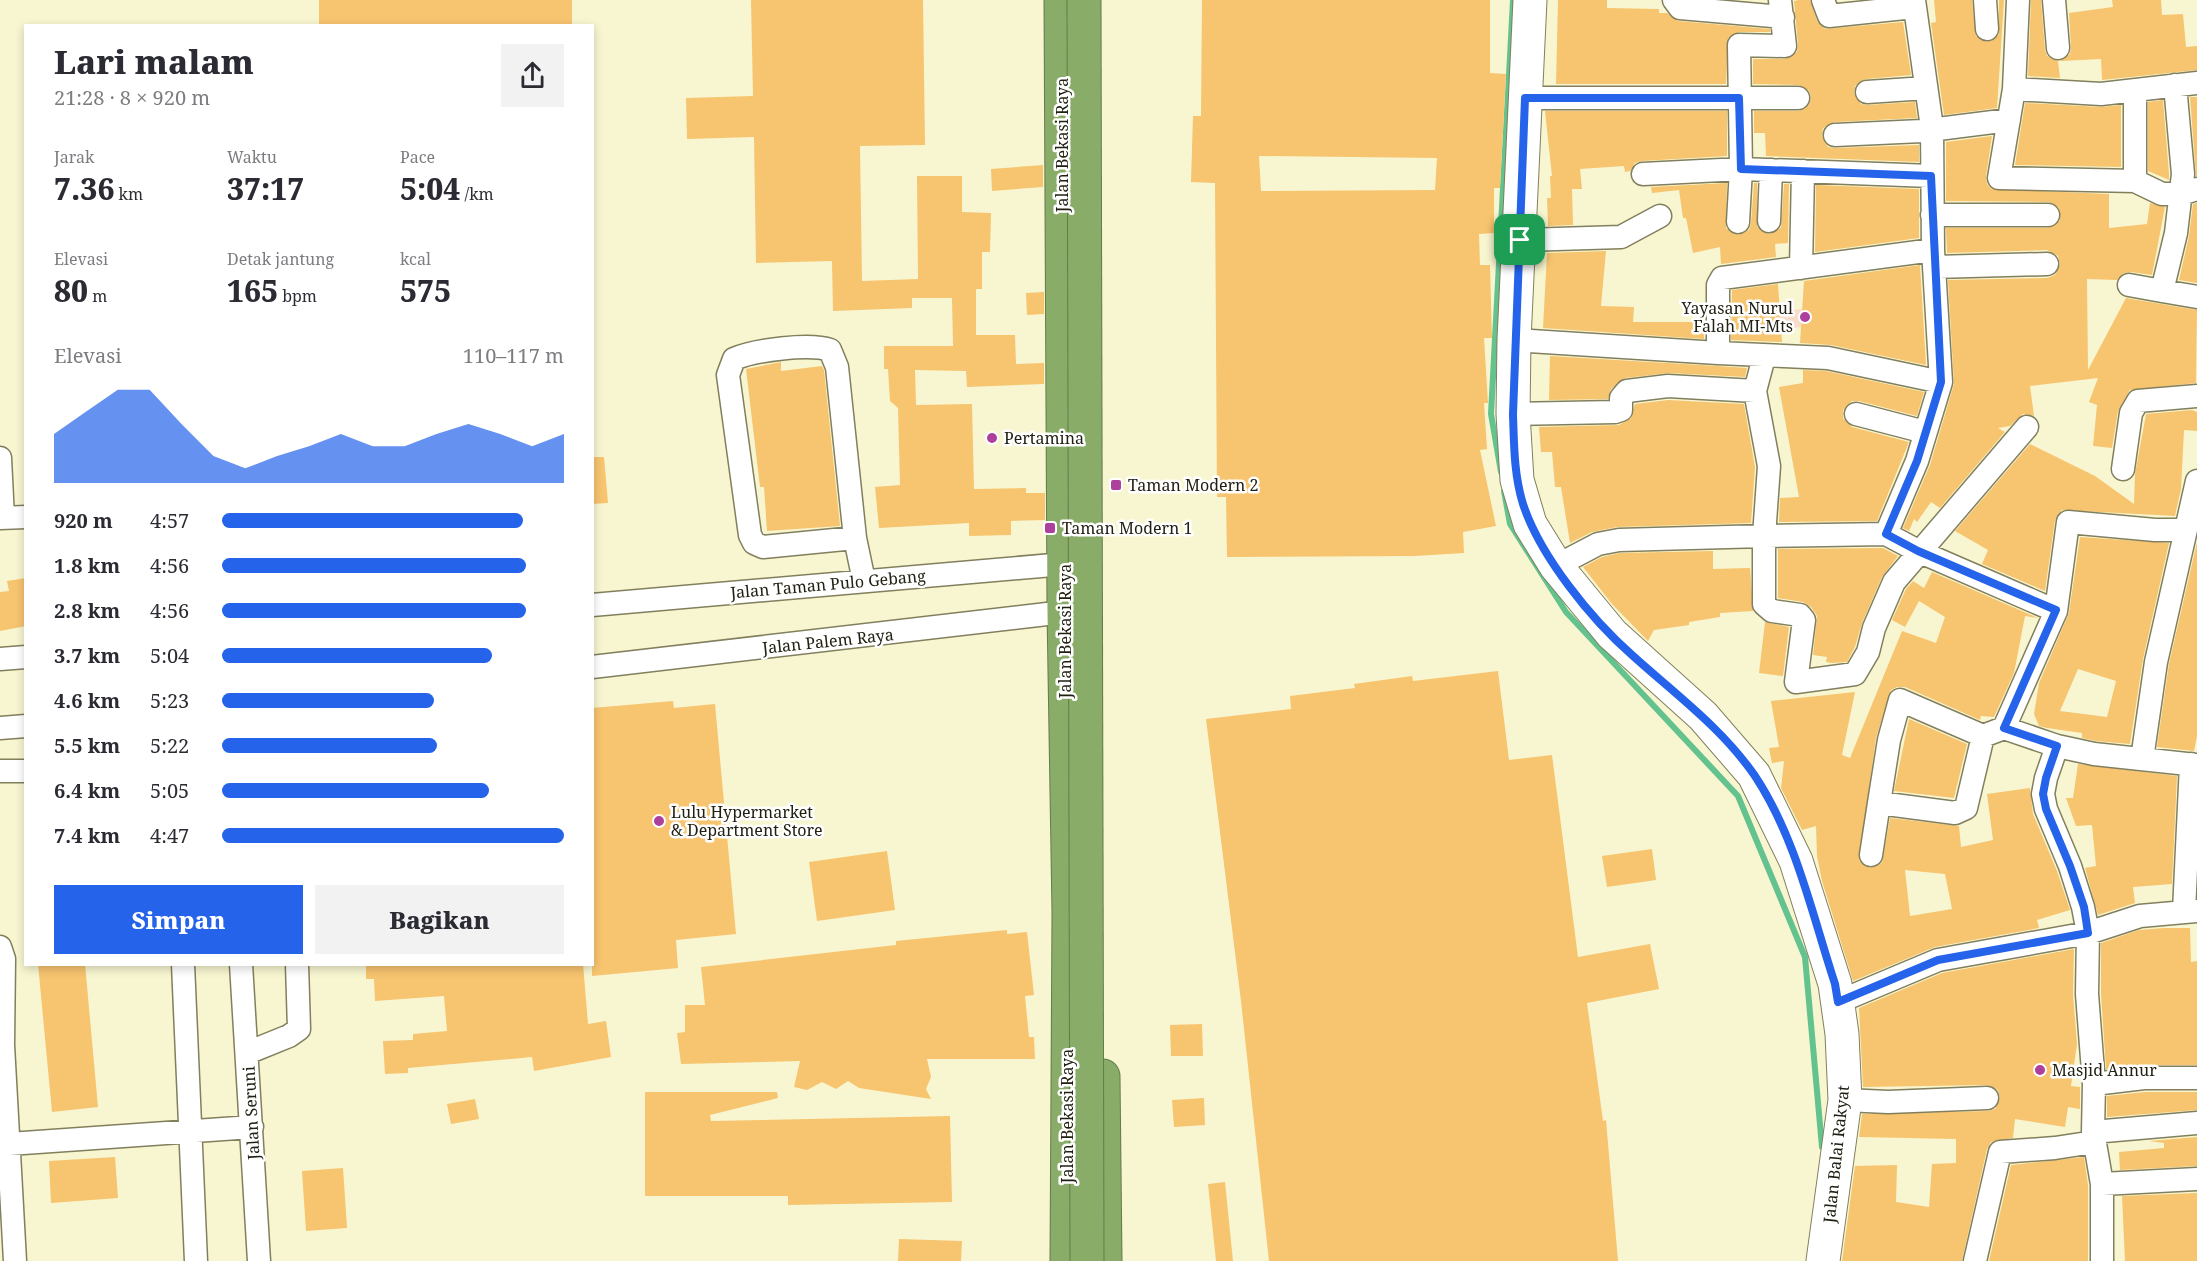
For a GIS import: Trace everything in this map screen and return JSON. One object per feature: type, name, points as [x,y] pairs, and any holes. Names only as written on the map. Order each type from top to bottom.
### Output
[{"type":"highway","name":"Jalan Bekasi Raya","points":[[1061,0],[1067,838],[1067,1261]]},
{"type":"highway","points":[[1084,0],[1087,1261]]},
{"type":"highway","points":[[1097,0],[1105,1261]]},
{"type":"highway","points":[[1064,627],[1100,642]]},
{"type":"highway","points":[[1067,838],[1101,840]]},
{"type":"highway","points":[[1067,1215],[1104,1220]]},
{"type":"street","name":"Jalan Balai Rakyat","points":[[1530,0],[1514,340],[1515,463],[1522,503],[1530,524],[1556,566],[1612,634],[1703,717],[1754,776],[1796,861],[1835,984],[1845,1100],[1823,1261]]},
{"type":"street","points":[[1674,0],[1680,8],[1781,8],[1785,46],[1739,45],[1741,169],[1738,222]]},
{"type":"street","points":[[1823,0],[1829,16],[1914,3],[1932,128],[1933,258],[1941,382],[1917,461],[1886,534]]},
{"type":"street","points":[[1985,0],[1987,29]]},
{"type":"street","points":[[2018,0],[2014,89],[1999,177],[2135,182],[2162,194],[2189,192]]},
{"type":"street","points":[[2054,0],[2058,48]]},
{"type":"street","points":[[2014,89],[2101,94],[2197,83]]},
{"type":"street","points":[[2162,291],[2189,192],[2183,174],[2175,85]]},
{"type":"street","points":[[1868,92],[1926,88]]},
{"type":"street","points":[[2135,91],[2135,182]]},
{"type":"street","points":[[1525,98],[1798,98]]},
{"type":"street","points":[[1835,135],[1922,131],[2009,120]]},
{"type":"street","points":[[1643,174],[1741,169],[1931,176]]},
{"type":"street","points":[[1769,221],[1770,170]]},
{"type":"street","points":[[1801,268],[1803,171]]},
{"type":"street","points":[[1932,215],[2048,215]]},
{"type":"street","points":[[1520,240],[1621,237],[1660,216]]},
{"type":"street","points":[[1718,353],[1718,285],[1722,278],[1801,268],[1933,258],[2047,264]]},
{"type":"street","points":[[2129,285],[2197,297]]},
{"type":"street","points":[[1514,340],[1764,357],[1828,358],[1941,382]]},
{"type":"street","points":[[855,538],[763,547],[754,543],[750,535],[728,375],[734,359],[744,355],[789,349],[823,347],[830,350],[837,367],[855,538],[864,582]]},
{"type":"street","points":[[1764,357],[1755,392],[1768,454],[1764,536],[1764,604],[1772,611],[1800,615],[1804,620],[1796,682],[1856,674],[1868,652],[1874,628],[1894,582],[1918,551],[2027,427]]},
{"type":"street","points":[[1513,414],[1615,412],[1621,410],[1622,398],[1627,391],[1668,386],[1755,392]]},
{"type":"street","points":[[2123,469],[2131,413],[2138,401],[2197,396]]},
{"type":"street","points":[[1856,414],[1925,432]]},
{"type":"street","points":[[0,458],[1,518],[24,516]]},
{"type":"street","points":[[2142,759],[2156,662],[2197,481]]},
{"type":"street","points":[[1879,802],[1962,812],[1970,799],[1994,732],[2056,610],[2068,522],[2155,530],[2185,530]]},
{"type":"street","points":[[1556,566],[1598,544],[1619,540],[1886,534],[1918,551],[2056,610]]},
{"type":"street","name":"Jalan Taman Pulo Gebang","points":[[594,605],[1064,564]]},
{"type":"street","name":"Jalan Palem Raya","points":[[594,667],[1064,627]]},
{"type":"street","points":[[0,660],[24,657]]},
{"type":"street","points":[[1838,1002],[1938,960],[2088,933],[2140,916],[2191,911],[2194,765],[2094,754],[2057,746],[1994,732],[1900,700],[1889,740],[1871,855]]},
{"type":"street","points":[[0,728],[24,726]]},
{"type":"street","points":[[2057,746],[2043,794],[2046,809],[2084,907],[2088,933],[2087,994],[2094,1084],[2094,1137],[2102,1184],[2102,1261]]},
{"type":"street","points":[[0,771],[24,771]]},
{"type":"street","points":[[0,947],[4,958],[3,1045],[15,1261]]},
{"type":"street","points":[[183,966],[196,1261]]},
{"type":"street","name":"Jalan Seruni","points":[[241,966],[259,1261]]},
{"type":"street","points":[[247,1053],[289,1036],[299,1029],[297,966]]},
{"type":"street","points":[[2094,1084],[2144,1078],[2197,1078]]},
{"type":"street","points":[[1845,1100],[1888,1102],[1987,1098]]},
{"type":"street","points":[[1975,1261],[2000,1152],[2055,1148],[2094,1137],[2197,1123]]},
{"type":"street","points":[[9,1144],[252,1127]]},
{"type":"street","points":[[2102,1184],[2197,1179]]},
{"type":"shaded area","points":[[1829,308],[1830,326],[1766,329],[1765,311]]},
{"type":"building","points":[[319,0],[572,0],[572,24],[319,24]]},
{"type":"building","points":[[751,0],[923,0],[925,145],[860,146],[862,281],[918,279],[917,176],[962,176],[962,212],[991,213],[990,252],[982,252],[982,289],[976,289],[976,335],[1015,335],[1016,364],[1044,363],[1044,384],[967,387],[966,371],[915,370],[916,405],[972,404],[974,489],[1026,488],[1026,493],[1045,493],[1045,520],[1011,521],[1011,535],[969,536],[969,523],[879,528],[875,487],[900,485],[898,408],[890,401],[888,369],[884,369],[884,346],[953,346],[952,298],[912,298],[912,308],[833,311],[832,261],[756,263],[754,137],[687,139],[686,98],[753,96]]},
{"type":"building","points":[[1202,0],[1490,0],[1490,73],[1506,74],[1500,188],[1494,188],[1494,233],[1479,234],[1480,265],[1490,265],[1492,338],[1484,338],[1488,403],[1484,403],[1487,449],[1480,450],[1496,526],[1463,532],[1464,553],[1415,556],[1227,557],[1226,497],[1217,497],[1215,183],[1191,182],[1193,116],[1201,116]],"holes":[[[1259,156],[1437,158],[1435,190],[1261,191]]]},
{"type":"building","points":[[1558,0],[1607,0],[1607,8],[1659,9],[1659,13],[1667,13],[1678,21],[1770,29],[1770,32],[1739,32],[1728,38],[1726,84],[1556,84]]},
{"type":"building","points":[[1810,0],[1817,21],[1825,29],[1903,22],[1911,75],[1866,79],[1855,86],[1854,93],[1861,104],[1867,105],[1915,102],[1917,118],[1834,122],[1823,128],[1822,136],[1828,147],[1835,148],[1919,145],[1919,162],[1766,156],[1765,133],[1754,133],[1754,111],[1799,111],[1809,105],[1811,97],[1809,91],[1799,85],[1753,84],[1753,59],[1785,59],[1797,52],[1794,1]]},
{"type":"building","points":[[1934,0],[1972,0],[1976,36],[1987,42],[1999,34],[1999,0],[2004,0],[1997,108],[1944,115],[1931,23],[1936,22]]},
{"type":"building","points":[[2031,0],[2041,0],[2045,50],[2047,56],[2058,61],[2060,78],[2028,76]]},
{"type":"building","points":[[2112,0],[2161,0],[2162,15],[2183,14],[2186,47],[2197,46],[2197,70],[2102,80],[2101,59],[2060,61],[2070,54],[2069,13],[2113,7]]},
{"type":"building","points":[[2190,97],[2197,97],[2197,176],[2196,176]]},
{"type":"building","points":[[2163,100],[2169,180],[2148,171],[2148,102]]},
{"type":"building","points":[[2025,103],[2100,107],[2121,105],[2121,167],[2015,165]]},
{"type":"building","points":[[1545,111],[1727,111],[1727,156],[1642,161],[1635,163],[1630,171],[1625,172],[1624,166],[1580,169],[1582,189],[1572,189],[1573,225],[1548,226],[1547,198],[1551,198],[1550,176],[1552,176]]},
{"type":"building","points":[[1992,136],[1986,176],[1987,184],[1992,189],[2109,194],[2109,228],[2147,224],[2150,203],[2165,207],[2152,275],[2131,272],[2124,273],[2117,280],[2087,279],[2088,370],[2126,298],[2197,310],[2196,383],[2130,390],[2118,411],[2112,448],[2093,446],[2097,405],[2089,402],[2098,378],[2030,386],[2034,416],[2023,414],[2010,426],[1998,428],[2005,432],[1940,508],[1931,502],[1917,522],[1914,519],[1909,531],[1903,528],[1930,465],[1954,384],[1948,280],[2047,278],[2055,275],[2060,264],[2058,256],[2047,250],[1947,253],[1946,228],[2048,228],[2060,221],[2059,208],[2049,202],[1946,201],[1946,142]]},
{"type":"building","points":[[1043,165],[1043,187],[992,191],[991,169]]},
{"type":"building","points":[[1727,183],[1726,228],[1738,235],[1749,230],[1754,183],[1757,183],[1757,227],[1769,234],[1781,228],[1784,184],[1789,184],[1788,243],[1775,244],[1776,257],[1721,264],[1720,247],[1693,253],[1686,218],[1683,218],[1679,190],[1652,193],[1651,187]]},
{"type":"building","points":[[1816,185],[1919,189],[1919,238],[1815,252]]},
{"type":"building","points":[[2197,203],[2197,283],[2179,280],[2189,236],[2193,204]]},
{"type":"building","points":[[1606,251],[1601,306],[1634,307],[1633,322],[1699,322],[1699,312],[1704,312],[1704,339],[1543,328],[1547,253]]},
{"type":"building","points":[[1920,265],[1926,365],[1831,345],[1800,343],[1804,281]]},
{"type":"building","points":[[1778,284],[1782,342],[1731,340],[1732,290]]},
{"type":"building","points":[[1044,292],[1044,314],[1027,315],[1026,293]]},
{"type":"building","points":[[1550,356],[1747,368],[1745,377],[1669,373],[1625,378],[1611,389],[1608,399],[1549,400]]},
{"type":"building","points":[[781,362],[781,371],[822,366],[824,370],[840,526],[767,531],[764,487],[760,487],[746,369]]},
{"type":"building","points":[[1803,370],[1826,371],[1924,392],[1917,416],[1859,401],[1852,401],[1843,410],[1843,418],[1852,427],[1909,442],[1877,521],[1779,522],[1780,498],[1799,497],[1779,387],[1803,383]]},
{"type":"building","points":[[1668,400],[1744,404],[1755,467],[1751,523],[1617,527],[1592,532],[1570,543],[1561,487],[1555,487],[1552,452],[1541,452],[1539,427],[1619,425],[1631,418],[1635,404]]},
{"type":"building","points":[[2192,410],[2197,412],[2197,431],[2184,430],[2181,489],[2175,516],[2062,510],[2055,520],[2045,591],[1982,564],[1988,550],[1955,531],[2030,444],[2095,476],[2134,504],[2135,474],[2146,414]]},
{"type":"building","points":[[594,457],[604,457],[608,503],[594,504]]},
{"type":"building","points":[[2080,537],[2169,543],[2143,659],[2130,744],[2096,741],[2082,738],[2082,733],[2039,726],[2034,714],[2039,683],[2069,613]],"holes":[[[2078,669],[2116,681],[2107,717],[2060,711]]]},
{"type":"building","points":[[2197,542],[2197,736],[2194,751],[2157,747],[2169,664]]},
{"type":"building","points":[[1883,548],[1898,556],[1882,577],[1847,662],[1826,662],[1827,657],[1813,655],[1817,616],[1811,607],[1803,602],[1778,598],[1778,549]]},
{"type":"building","points":[[1713,551],[1713,569],[1750,568],[1753,611],[1720,613],[1720,617],[1689,622],[1689,625],[1654,630],[1648,641],[1612,604],[1583,567],[1602,557],[1620,553]]},
{"type":"building","points":[[1932,572],[2038,618],[2025,616],[2014,673],[1994,717],[1981,716],[1980,720],[1905,687],[1891,690],[1876,738],[1859,860],[1870,868],[1882,863],[1890,818],[1959,826],[1961,847],[1993,840],[1987,794],[2030,788],[2033,814],[2057,871],[2070,910],[2037,920],[2039,928],[1935,947],[1853,981],[1822,881],[1817,856],[1816,826],[1802,830],[1781,788],[1784,761],[1772,763],[1769,748],[1779,747],[1771,701],[1855,692],[1842,755],[1850,758],[1902,631],[1936,643],[1945,617],[1919,601],[1905,627],[1892,620],[1906,589],[1913,581],[1924,588]],"holes":[[[1905,870],[1945,874],[1952,909],[1910,916]]]},
{"type":"building","points":[[24,578],[24,626],[0,631],[0,592],[9,591],[7,581]]},
{"type":"building","points":[[1765,622],[1789,627],[1783,676],[1759,673]]},
{"type":"building","points":[[1498,671],[1509,760],[1552,755],[1578,957],[1650,944],[1659,989],[1587,1003],[1603,1121],[1606,1120],[1618,1261],[1269,1261],[1241,1001],[1206,719],[1291,709],[1290,696],[1355,688],[1354,684],[1412,676],[1413,681]]},
{"type":"building","name":"Lulu Hypermarket & Department Store","points":[[673,701],[674,708],[715,704],[736,934],[676,940],[678,968],[592,976],[592,966],[594,966],[594,708]]},
{"type":"building","points":[[1909,719],[1967,744],[1954,798],[1894,791]]},
{"type":"building","points":[[2078,764],[2177,776],[2172,884],[2133,887],[2135,903],[2098,915],[2085,868],[2096,866],[2092,825],[2076,826],[2066,798],[2073,798]]},
{"type":"building","points":[[1652,849],[1656,880],[1607,887],[1602,856]]},
{"type":"building","points":[[887,851],[895,910],[817,921],[809,862]]},
{"type":"building","points":[[2190,928],[2191,962],[2197,961],[2197,1065],[2144,1065],[2106,1069],[2101,994],[2101,943],[2139,930]]},
{"type":"building","points":[[1007,930],[1007,934],[1027,932],[1034,995],[1025,996],[1029,1037],[1034,1037],[1035,1059],[927,1059],[931,1077],[926,1089],[931,1099],[859,1088],[848,1081],[836,1089],[822,1082],[807,1090],[794,1087],[800,1061],[681,1064],[677,1033],[685,1032],[685,1005],[705,1005],[701,967],[896,945],[896,941]]},
{"type":"building","points":[[2074,949],[2073,994],[2077,1044],[2071,1086],[2080,1087],[2080,1109],[2068,1107],[2065,1127],[2015,1119],[2013,1138],[1991,1142],[1987,1149],[1962,1261],[1842,1261],[1855,1166],[1897,1165],[1896,1202],[1929,1207],[1932,1164],[1956,1163],[1956,1139],[1859,1137],[1862,1114],[1988,1111],[1995,1109],[2000,1098],[1998,1090],[1987,1085],[1863,1087],[1859,1008],[1942,973]]},
{"type":"building","points":[[38,966],[85,966],[98,1107],[52,1112]]},
{"type":"building","points":[[366,966],[583,966],[588,1024],[606,1021],[611,1057],[534,1071],[532,1057],[408,1068],[408,1073],[385,1074],[383,1041],[413,1040],[413,1034],[447,1031],[444,996],[375,1001],[374,979],[366,979]]},
{"type":"building","points":[[1202,1024],[1203,1056],[1171,1056],[1170,1025]]},
{"type":"building","points":[[645,1092],[777,1092],[778,1098],[710,1115],[711,1121],[950,1116],[952,1202],[788,1205],[788,1196],[645,1196]]},
{"type":"building","points":[[2145,1092],[2197,1092],[2197,1110],[2107,1117],[2107,1096]]},
{"type":"building","points":[[1204,1098],[1205,1125],[1174,1127],[1172,1100]]},
{"type":"building","points":[[475,1099],[479,1119],[451,1124],[447,1104]]},
{"type":"building","points":[[2197,1137],[2197,1166],[2120,1170],[2119,1152],[2164,1148],[2164,1143],[2149,1141]]},
{"type":"building","points":[[115,1157],[118,1198],[51,1203],[49,1161]]},
{"type":"building","points":[[2084,1157],[2088,1185],[2088,1261],[1989,1261],[2011,1165]]},
{"type":"building","points":[[343,1168],[347,1228],[306,1231],[302,1171]]},
{"type":"building","points":[[1225,1182],[1233,1261],[1216,1261],[1208,1184]]},
{"type":"building","points":[[2197,1193],[2197,1261],[2125,1261],[2122,1196]]},
{"type":"building","points":[[899,1239],[962,1241],[961,1261],[898,1261]]},
{"type":"waterway","points":[[1501,472],[1491,414],[1513,0]]},
{"type":"waterway","points":[[1504,491],[1510,524],[1566,612],[1738,796],[1805,957],[1822,1147]]},
{"type":"place","name":"Yayasan Nurul Falah MI-Mts","points":[[1805,317]]},
{"type":"place","name":"Pertamina","points":[[992,438]]},
{"type":"place","name":"Taman Modern 2","points":[[1116,485]]},
{"type":"place","name":"Taman Modern 1","points":[[1050,528]]},
{"type":"place","name":"Lulu Hypermarket & Department Store","points":[[659,821]]},
{"type":"place","name":"Masjid Annur","points":[[2040,1070]]},
{"type":"route","points":[[1525,98],[1739,98],[1741,169],[1931,176],[1941,382],[1917,461],[1886,534],[1918,551],[2056,610],[2004,728],[2057,746],[2043,794],[2046,809],[2084,907],[2088,933],[1965,957],[1938,960],[1838,1002],[1835,984],[1796,861],[1775,813],[1754,776],[1703,717],[1670,685],[1631,654],[1580,599],[1530,524],[1522,503],[1514,455],[1514,340],[1520,240],[1525,98]]}]
